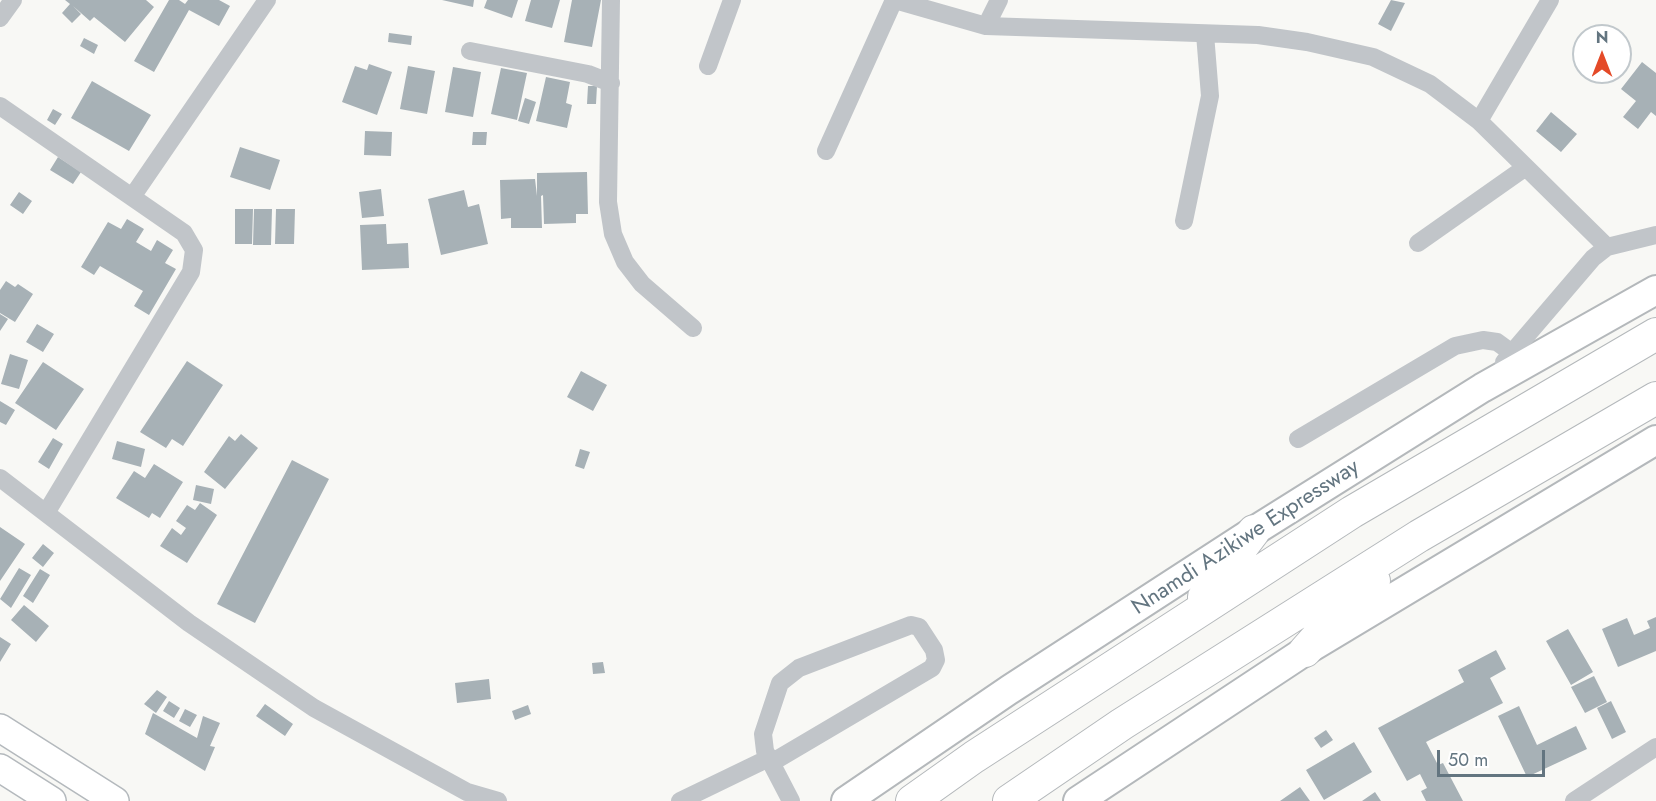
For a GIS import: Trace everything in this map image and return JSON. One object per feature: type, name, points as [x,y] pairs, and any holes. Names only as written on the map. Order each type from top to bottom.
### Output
[{"type":"highway","name":"Nnamdi Azikiwe Expressway","points":[[846,801],[1009,690],[1254,531],[1482,388],[1656,290]]},
{"type":"highway","name":"Nnamdi Azikiwe Expressway","points":[[912,801],[974,757],[1190,615],[1352,512],[1656,334]]},
{"type":"highway","points":[[1010,801],[1122,724],[1419,536],[1656,398]]},
{"type":"highway","points":[[1078,801],[1305,651],[1656,440]]},
{"type":"highway","points":[[1190,615],[1254,531]]},
{"type":"highway","points":[[1305,651],[1329,624],[1411,549],[1419,536]]},
{"type":"main road","points":[[0,728],[115,801]]},
{"type":"main road","points":[[0,768],[52,801]]},
{"type":"street","points":[[0,18],[12,0]]},
{"type":"street","points":[[132,197],[267,0]]},
{"type":"street","points":[[611,0],[608,202],[613,234],[625,262],[642,284],[693,328]]},
{"type":"street","points":[[708,66],[732,0]]},
{"type":"street","points":[[826,151],[895,0],[986,26],[1282,38],[1373,57],[1430,84],[1479,121],[1607,247]]},
{"type":"street","points":[[986,26],[999,0]]},
{"type":"street","points":[[1479,121],[1550,0]]},
{"type":"street","points":[[1184,221],[1209,112],[1210,96],[1205,34]]},
{"type":"street","points":[[470,51],[588,74],[611,83]]},
{"type":"street","points":[[0,106],[184,233],[191,241],[194,262],[191,272],[46,513]]},
{"type":"street","points":[[1418,243],[1526,167]]},
{"type":"street","points":[[1482,388],[1566,287],[1607,247],[1656,236]]},
{"type":"street","points":[[1298,439],[1455,346],[1476,341],[1497,342],[1512,353]]},
{"type":"street","points":[[0,478],[189,623],[314,708],[467,792],[498,801]]},
{"type":"street","points":[[680,801],[770,761],[932,668],[936,660],[934,650],[919,627],[911,625],[789,673],[780,683],[763,734],[765,751],[770,761],[791,801]]},
{"type":"street","points":[[1574,801],[1656,747]]},
{"type":"building","points":[[65,0],[146,0],[154,7],[125,42],[94,17],[90,21],[73,6],[81,14],[72,23],[62,13],[70,4]]},
{"type":"building","points":[[169,0],[179,0],[185,4],[188,0],[219,0],[230,6],[219,26],[189,10],[154,72],[134,61]]},
{"type":"building","points":[[442,0],[474,0],[473,7]]},
{"type":"building","points":[[487,0],[518,0],[512,18],[484,8]]},
{"type":"building","points":[[531,0],[560,0],[552,28],[525,21]]},
{"type":"building","points":[[572,0],[601,0],[592,47],[564,42]]},
{"type":"building","points":[[1391,0],[1405,3],[1391,31],[1378,24]]},
{"type":"building","points":[[389,33],[412,36],[411,45],[388,42]]},
{"type":"building","points":[[84,38],[98,45],[94,54],[80,46]]},
{"type":"building","points":[[1642,62],[1656,73],[1656,116],[1651,112],[1638,129],[1623,117],[1636,101],[1621,89],[1625,84],[1632,84],[1632,75]]},
{"type":"building","points":[[369,64],[392,72],[377,115],[342,102],[355,66],[367,70]]},
{"type":"building","points":[[408,66],[435,71],[427,114],[400,109]]},
{"type":"building","points":[[453,67],[481,72],[473,117],[445,112]]},
{"type":"building","points":[[501,68],[527,73],[517,120],[491,114]]},
{"type":"building","points":[[546,77],[570,82],[566,103],[572,105],[567,128],[536,121]]},
{"type":"building","points":[[92,81],[151,115],[129,151],[71,118]]},
{"type":"building","points":[[588,86],[597,86],[596,104],[587,104]]},
{"type":"building","points":[[525,98],[536,102],[529,124],[518,121]]},
{"type":"building","points":[[53,109],[62,114],[55,125],[47,120]]},
{"type":"building","points":[[1551,112],[1577,134],[1561,152],[1536,131]]},
{"type":"building","points":[[365,131],[392,132],[391,156],[364,155]]},
{"type":"building","points":[[473,132],[487,132],[486,145],[472,145]]},
{"type":"building","points":[[240,147],[280,160],[270,190],[230,177]]},
{"type":"building","points":[[58,157],[81,172],[73,184],[50,170]]},
{"type":"building","points":[[587,172],[588,214],[576,214],[576,223],[544,224],[543,195],[541,196],[542,228],[511,228],[511,218],[501,219],[500,180],[535,179],[537,196],[537,173]]},
{"type":"building","points":[[381,189],[384,216],[362,218],[359,192]]},
{"type":"building","points":[[464,190],[468,207],[479,204],[488,244],[441,255],[428,199]]},
{"type":"building","points":[[19,192],[32,201],[23,214],[10,205]]},
{"type":"building","points":[[235,209],[253,209],[252,244],[235,244]]},
{"type":"building","points":[[254,209],[272,209],[271,245],[253,245]]},
{"type":"building","points":[[276,209],[295,209],[294,244],[275,244]]},
{"type":"building","points":[[127,219],[144,229],[136,242],[151,251],[157,240],[173,250],[165,263],[176,269],[149,315],[134,306],[143,291],[100,266],[94,275],[81,267],[108,222],[121,229]]},
{"type":"building","points":[[386,224],[387,244],[408,243],[409,268],[362,270],[360,225]]},
{"type":"building","points":[[6,281],[15,287],[18,284],[33,294],[15,322],[0,313],[0,290]]},
{"type":"building","points":[[0,314],[8,319],[0,331]]},
{"type":"building","points":[[37,324],[54,334],[43,352],[26,342]]},
{"type":"building","points":[[10,354],[28,360],[19,389],[1,384]]},
{"type":"building","points":[[187,361],[223,385],[183,446],[172,439],[166,448],[140,432]]},
{"type":"building","points":[[43,362],[84,389],[56,430],[15,403]]},
{"type":"building","points":[[581,371],[607,385],[593,411],[567,397]]},
{"type":"building","points":[[0,401],[15,410],[6,425],[0,422]]},
{"type":"building","points":[[241,434],[258,448],[225,489],[204,472],[229,436],[235,441]]},
{"type":"building","points":[[53,438],[63,444],[49,469],[38,462]]},
{"type":"building","points":[[117,441],[145,449],[141,467],[112,459]]},
{"type":"building","points":[[580,449],[590,452],[584,469],[575,466]]},
{"type":"building","points":[[292,460],[329,479],[255,623],[217,604]]},
{"type":"building","points":[[154,464],[183,482],[160,518],[152,513],[149,518],[116,498],[134,471],[145,478]]},
{"type":"building","points":[[196,485],[214,489],[211,504],[193,500]]},
{"type":"building","points":[[200,503],[217,515],[187,563],[160,546],[172,528],[181,535],[186,528],[176,521],[187,505],[195,510]]},
{"type":"building","points":[[0,527],[25,544],[0,581]]},
{"type":"building","points":[[43,544],[54,553],[43,567],[32,558]]},
{"type":"building","points":[[19,568],[31,575],[11,608],[0,599]]},
{"type":"building","points":[[40,569],[50,575],[33,603],[23,596]]},
{"type":"building","points":[[24,605],[49,626],[36,642],[11,620]]},
{"type":"building","points":[[1656,617],[1656,651],[1618,667],[1602,629],[1627,618],[1634,635],[1650,628],[1647,621]]},
{"type":"building","points":[[1568,629],[1593,672],[1571,685],[1546,641]]},
{"type":"building","points":[[0,637],[11,644],[0,662]]},
{"type":"building","points":[[1496,650],[1506,669],[1490,678],[1503,703],[1426,742],[1438,765],[1443,763],[1463,801],[1426,801],[1421,791],[1427,788],[1420,774],[1407,781],[1378,728],[1464,682],[1458,670]]},
{"type":"building","points":[[603,662],[605,673],[593,674],[592,663]]},
{"type":"building","points":[[1594,676],[1607,702],[1585,713],[1571,687]]},
{"type":"building","points":[[489,679],[491,699],[457,703],[455,683]]},
{"type":"building","points":[[157,690],[167,697],[156,713],[144,704]]},
{"type":"building","points":[[169,701],[180,708],[174,718],[163,711]]},
{"type":"building","points":[[1611,701],[1626,732],[1612,739],[1597,708]]},
{"type":"building","points":[[265,704],[293,724],[285,736],[256,716]]},
{"type":"building","points":[[528,705],[531,714],[515,720],[512,711]]},
{"type":"building","points":[[1519,706],[1537,745],[1576,726],[1587,749],[1527,777],[1498,716]]},
{"type":"building","points":[[185,709],[197,715],[190,727],[179,721]]},
{"type":"building","points":[[153,713],[197,738],[203,716],[220,723],[210,746],[215,747],[205,771],[145,734]]},
{"type":"building","points":[[1326,730],[1333,740],[1321,748],[1314,738]]},
{"type":"building","points":[[1354,742],[1372,772],[1324,800],[1306,770]]},
{"type":"building","points":[[1300,787],[1310,801],[1280,801]]},
{"type":"building","points":[[1375,792],[1381,801],[1362,801]]}]
